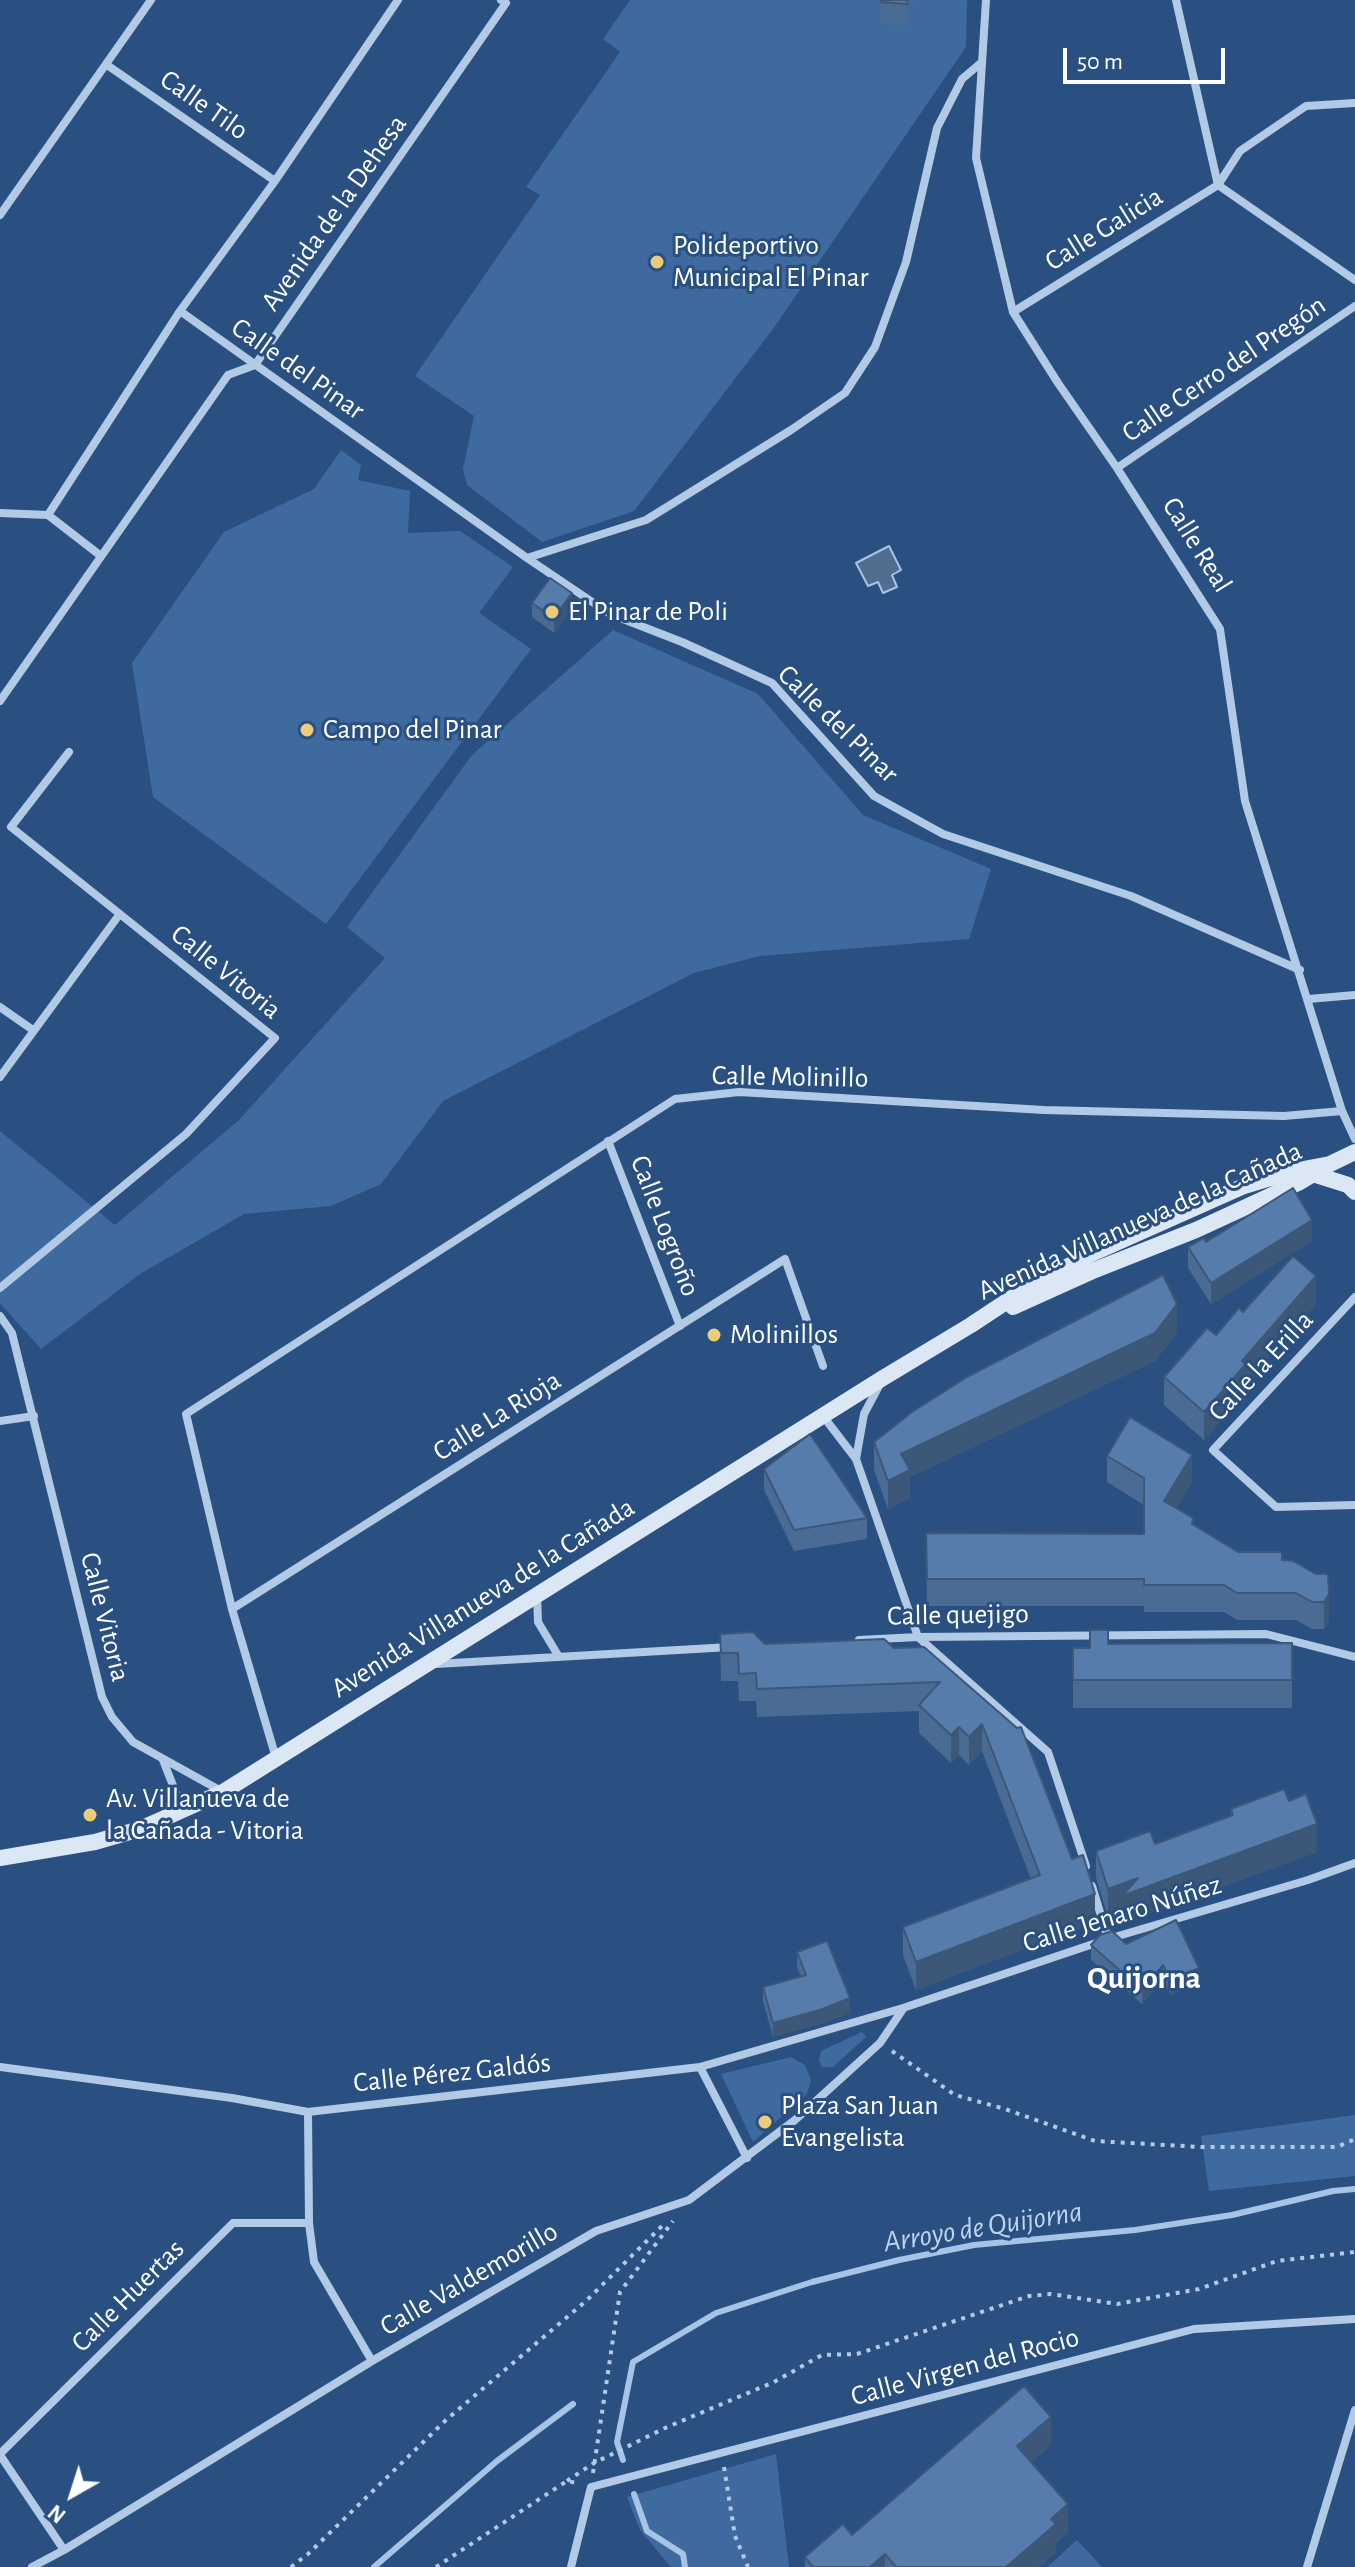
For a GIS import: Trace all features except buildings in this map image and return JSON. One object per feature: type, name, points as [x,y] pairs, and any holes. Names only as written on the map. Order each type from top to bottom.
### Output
[{"type":"main road","name":"Avenida Villanueva de la Cañada","points":[[971,1325],[1095,1270],[1196,1230],[1355,1152]]},
{"type":"main road","name":"Avenida Villanueva de la Cañada","points":[[0,1858],[95,1842],[140,1829],[223,1792],[1027,1288],[1089,1255],[1244,1186],[1330,1164]]},
{"type":"main road","points":[[1313,1174],[1348,1185],[1355,1192]]},
{"type":"street","points":[[0,215],[151,0]]},
{"type":"street","points":[[48,515],[180,311],[275,181],[398,0]]},
{"type":"street","name":"Avenida de la Dehesa","points":[[0,701],[228,375],[255,365],[506,3],[501,0]]},
{"type":"street","name":"Calle Real","points":[[986,0],[976,158],[1013,312],[1220,629],[1245,801],[1342,1111],[1355,1139]]},
{"type":"street","points":[[1176,0],[1218,185],[1355,280]]},
{"type":"street","points":[[527,558],[646,520],[845,393],[875,347],[906,262],[937,128],[962,79],[982,62]]},
{"type":"street","name":"Calle Tilo","points":[[107,65],[275,181]]},
{"type":"street","points":[[1218,185],[1240,151],[1306,106],[1355,103]]},
{"type":"street","name":"Calle Galicia","points":[[1013,312],[1218,185]]},
{"type":"street","name":"Calle Cerro del Pregón","points":[[1117,468],[1355,306]]},
{"type":"street","name":"Calle del Pinar","points":[[180,311],[610,614],[682,642],[772,683],[874,796],[943,834],[1131,896],[1300,970]]},
{"type":"street","points":[[0,513],[48,515],[101,556]]},
{"type":"street","name":"Calle Vitoria","points":[[0,1288],[186,1134],[275,1038],[11,827],[69,752]]},
{"type":"street","points":[[0,1077],[119,915]]},
{"type":"street","points":[[1309,999],[1355,995]]},
{"type":"street","points":[[0,1007],[33,1030]]},
{"type":"street","name":"Calle Molinillo","points":[[232,1609],[186,1414],[675,1099],[739,1092],[1044,1110],[1284,1116],[1342,1111]]},
{"type":"street","name":"Calle Logroño","points":[[608,1141],[680,1326]]},
{"type":"street","name":"Calle La Rioja","points":[[232,1609],[785,1259],[823,1366]]},
{"type":"street","name":"Calle la Erilla","points":[[1355,1297],[1213,1450],[1276,1507],[1355,1505]]},
{"type":"street","name":"Calle Vitoria","points":[[0,1316],[12,1333],[102,1697],[112,1717],[133,1742],[223,1792]]},
{"type":"street","points":[[856,1459],[864,1414],[883,1378]]},
{"type":"street","points":[[0,1421],[34,1416]]},
{"type":"street","points":[[823,1416],[856,1459],[918,1637],[1048,1752],[1108,1939]]},
{"type":"street","points":[[537,1595],[538,1622],[559,1657]]},
{"type":"street","points":[[232,1609],[276,1758]]},
{"type":"street","name":"Calle quejigo","points":[[855,1640],[1266,1634],[1355,1657]]},
{"type":"street","points":[[427,1664],[744,1646]]},
{"type":"street","points":[[162,1759],[183,1812]]},
{"type":"street","name":"Calle Jenaro Núñez","points":[[903,2008],[1108,1939],[1308,1880],[1355,1863]]},
{"type":"street","name":"Calle Valdemorillo","points":[[32,2567],[372,2361],[596,2231],[689,2200],[795,2120],[880,2043],[903,2008]]},
{"type":"street","name":"Calle Pérez Galdós","points":[[0,2067],[232,2098],[308,2112],[700,2067],[903,2008]]},
{"type":"street","points":[[700,2067],[747,2158]]},
{"type":"street","points":[[308,2112],[309,2223],[314,2262],[372,2361]]},
{"type":"street","name":"Calle Huertas","points":[[64,2550],[0,2454],[233,2223],[309,2223]]},
{"type":"street","name":"Calle Virgen del Rocio","points":[[591,2487],[1194,2329],[1355,2319]]},
{"type":"street","points":[[1307,2567],[1355,2410]]},
{"type":"street","points":[[571,2567],[591,2487]]},
{"type":"path","points":[[880,2043],[955,2095],[1095,2141],[1201,2147],[1337,2147],[1355,2139]]},
{"type":"path","points":[[567,2481],[591,2487],[620,2292],[689,2200]]},
{"type":"path","points":[[291,2567],[446,2420],[586,2301],[689,2200]]},
{"type":"path","points":[[436,2567],[594,2463],[665,2428],[774,2382],[822,2355],[857,2354],[1029,2296],[1051,2294],[1117,2304],[1199,2289],[1277,2261],[1355,2252]]},
{"type":"path","points":[[721,2453],[735,2536],[748,2567]]},
{"type":"shaded area","name":"Polideportivo Municipal El Pinar","points":[[630,0],[967,0],[966,47],[773,329],[634,511],[542,542],[467,485],[463,469],[474,416],[415,376],[540,195],[526,187],[620,52],[603,39]]},
{"type":"shaded area","name":"Campo del Pinar","points":[[341,450],[361,465],[358,480],[410,491],[408,533],[460,531],[513,567],[479,613],[531,649],[326,924],[153,797],[132,663],[224,532],[314,489]]},
{"type":"shaded area","points":[[889,546],[901,570],[892,575],[897,587],[883,593],[878,582],[868,586],[856,563]]},
{"type":"shaded area","points":[[613,630],[758,694],[863,815],[991,869],[969,939],[760,956],[694,973],[443,1101],[381,1184],[331,1206],[244,1214],[140,1274],[41,1349],[0,1303],[0,1131],[115,1225],[239,1120],[385,958],[347,927],[472,755]]},
{"type":"shaded area","points":[[862,2032],[866,2037],[833,2067],[822,2067],[819,2060],[821,2051]]},
{"type":"shaded area","points":[[791,2057],[805,2065],[811,2080],[807,2094],[753,2142],[721,2074]]},
{"type":"shaded area","points":[[1355,2115],[1355,2176],[1209,2191],[1201,2136]]},
{"type":"shaded area","points":[[776,2454],[789,2567],[671,2567],[640,2530],[627,2497]]},
{"type":"shaded area","points":[[1077,2540],[1102,2567],[1047,2567]]},
{"type":"waterway","name":"Arroyo de Quijorna","points":[[623,2460],[617,2442],[633,2362],[716,2313],[812,2282],[974,2245],[1135,2230],[1232,2215],[1333,2191],[1355,2189]]},
{"type":"waterway","name":"Arroyo de Quijorna","points":[[374,2567],[497,2461],[573,2404]]},
{"type":"waterway","points":[[634,2494],[647,2531],[683,2554],[685,2567]]},
{"type":"place","name":"Polideportivo Municipal El Pinar","points":[[657,262]]},
{"type":"place","name":"El Pinar de Poli","points":[[552,612]]},
{"type":"place","name":"Campo del Pinar","points":[[307,730]]},
{"type":"place","name":"Molinillos","points":[[714,1335]]},
{"type":"place","name":"Av. Villanueva de la Cañada - Vitoria","points":[[90,1815]]},
{"type":"place","name":"Plaza San Juan Evangelista","points":[[765,2122]]},
{"type":"district","name":"Quijorna","points":[[1144,1978]]}]
